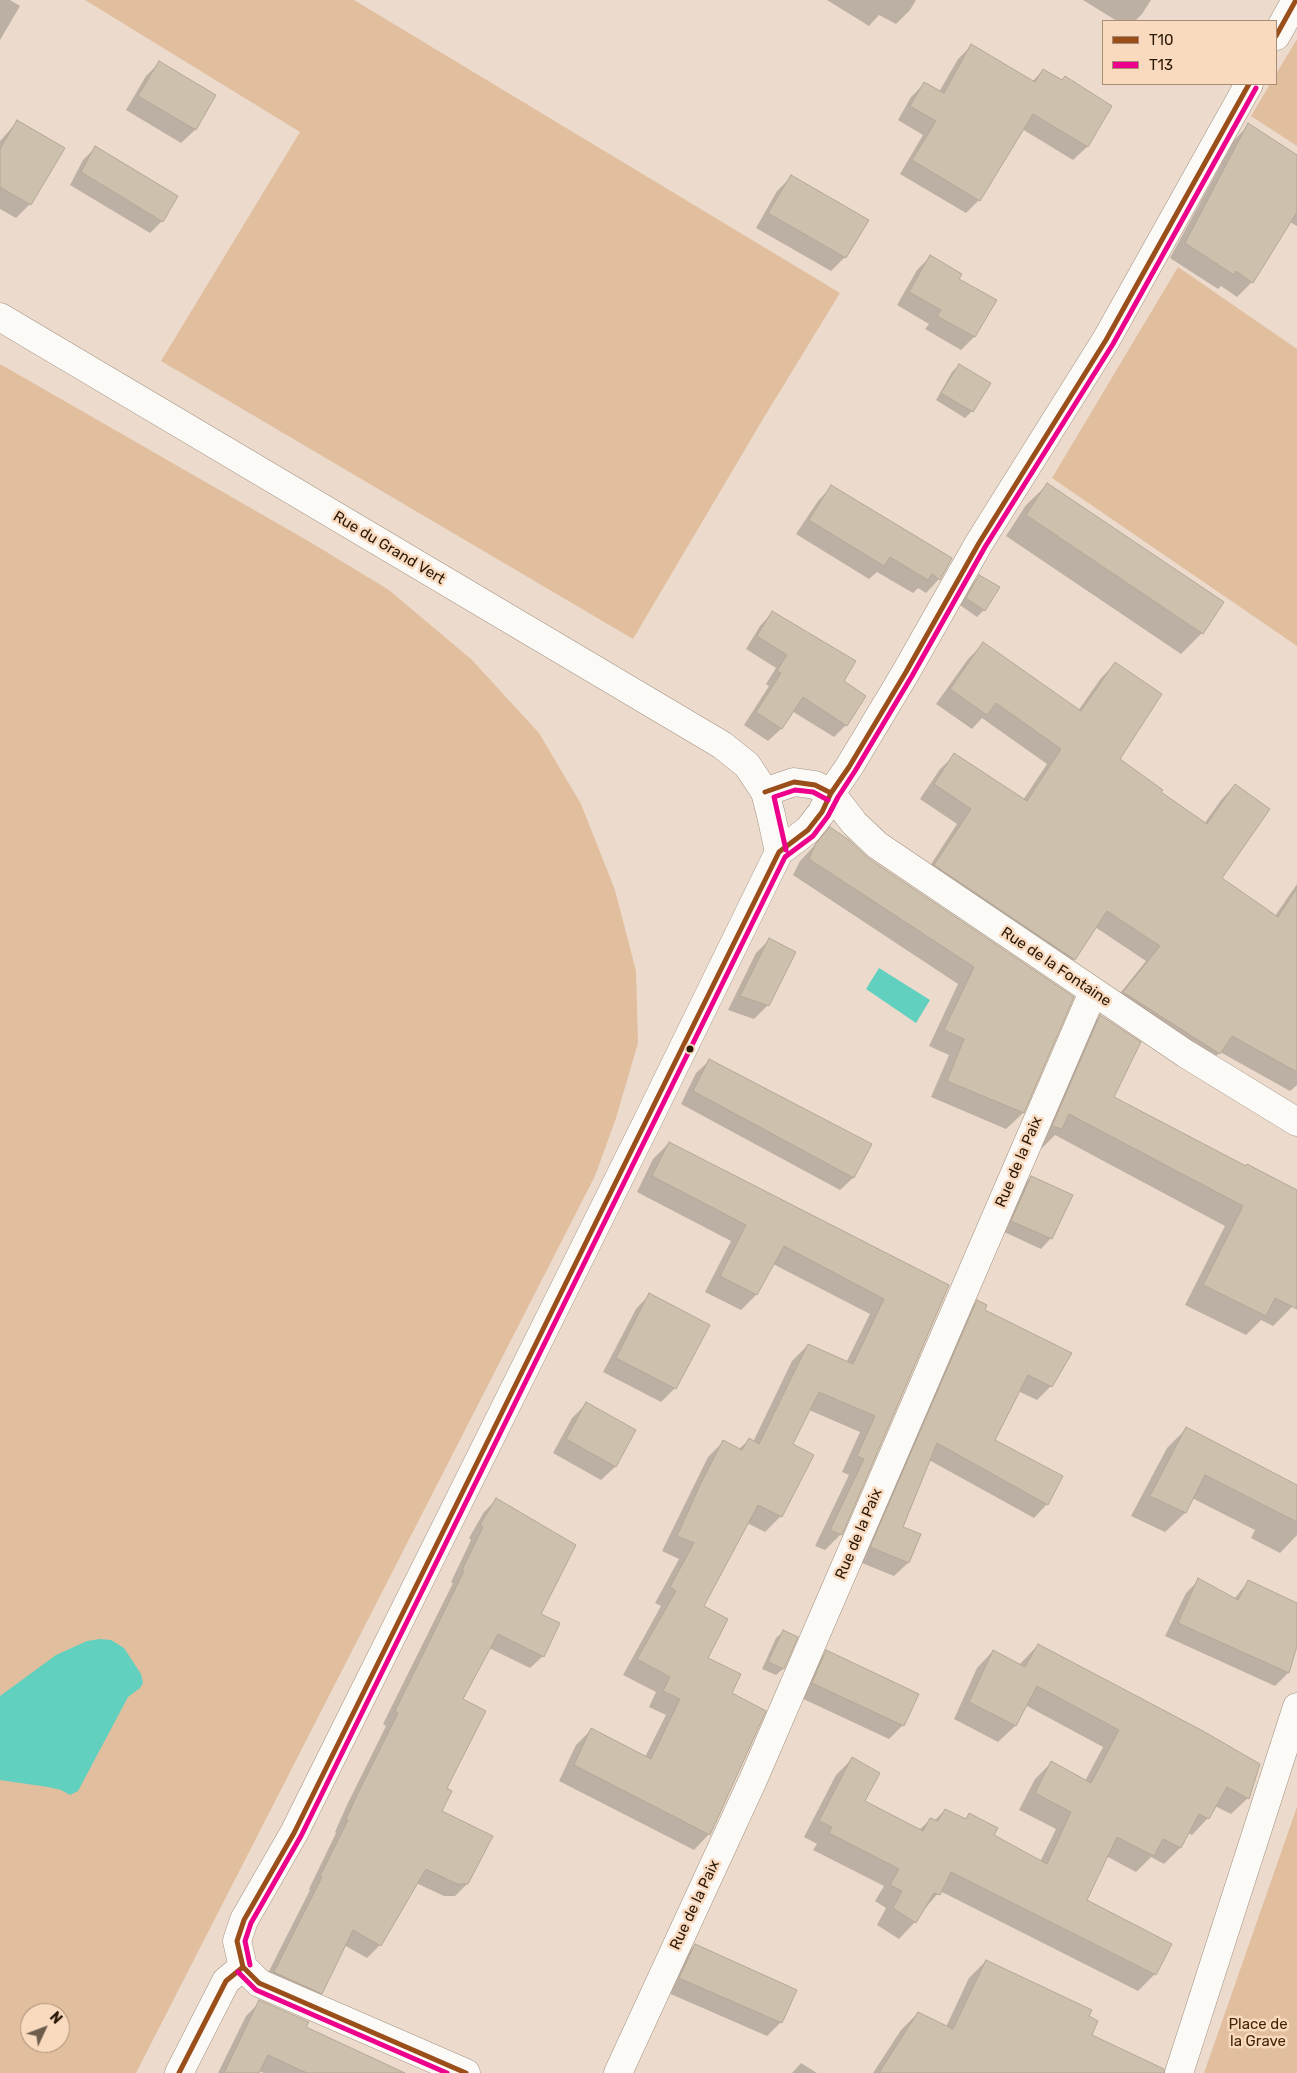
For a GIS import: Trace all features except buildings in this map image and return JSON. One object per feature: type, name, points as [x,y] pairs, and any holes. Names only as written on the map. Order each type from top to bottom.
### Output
[{"type":"street","points":[[1277,34],[1291,2]]},
{"type":"street","points":[[466,2073],[259,1983],[243,1967],[237,1941],[244,1920],[294,1833],[779,852],[808,830],[822,812],[831,793],[849,767],[906,672],[979,543],[1106,340],[1248,85]]},
{"type":"street","name":"Rue du Grand Vert","points":[[0,317],[722,745],[747,766],[765,792],[779,852]]},
{"type":"street","points":[[765,792],[794,782],[816,785],[831,793]]},
{"type":"street","name":"Rue de la Fontaine","points":[[831,793],[854,822],[877,845],[1186,1054],[1297,1122]]},
{"type":"street","name":"Rue de la Paix","points":[[618,2073],[753,1780],[1093,992]]},
{"type":"street","points":[[1179,2073],[1297,1706]]},
{"type":"street","points":[[179,2073],[226,1981],[243,1967]]},
{"type":"green space","points":[[85,0],[354,0],[840,293],[633,639],[161,361],[300,132]]},
{"type":"green space","points":[[1297,39],[1297,146],[1251,116],[1269,85],[1277,85],[1277,72]]},
{"type":"green space","points":[[1178,267],[1297,349],[1297,646],[1052,478]]},
{"type":"green space","points":[[0,364],[310,542],[389,590],[472,660],[539,733],[581,804],[615,890],[636,971],[638,1043],[616,1118],[595,1176],[136,2073],[0,2073]]},
{"type":"green space","name":"Place de la Grave","points":[[1297,1807],[1297,2073],[1204,2073]]},
{"type":"water","points":[[879,968],[930,1000],[916,1023],[866,989]]},
{"type":"water","points":[[111,1640],[124,1648],[141,1674],[143,1683],[140,1688],[128,1697],[78,1791],[70,1795],[61,1790],[48,1787],[0,1780],[0,1696],[56,1655],[87,1641]]},
{"type":"transit line","name":"T10","points":[[1277,34],[1296,0]]},
{"type":"transit line","name":"T10","points":[[243,1967],[237,1941],[244,1920],[294,1833],[779,852],[808,830],[822,812],[831,793],[849,767],[906,672],[979,543],[1106,340],[1248,85]]},
{"type":"transit line","name":"T13","points":[[250,1965],[245,1941],[251,1923],[301,1836],[785,857],[813,836],[828,816],[912,676],[985,547],[1113,344],[1256,88]]},
{"type":"transit line","name":"T10","points":[[765,792],[794,782],[815,785],[831,793]]},
{"type":"transit line","name":"T13","points":[[786,850],[774,797],[795,790],[813,792],[828,800]]},
{"type":"transit line","name":"T10","points":[[243,1967],[259,1983],[466,2073]]},
{"type":"transit line","name":"T10","points":[[179,2073],[226,1981],[243,1967]]},
{"type":"transit line","name":"T13","points":[[238,1972],[256,1990],[447,2073]]}]
